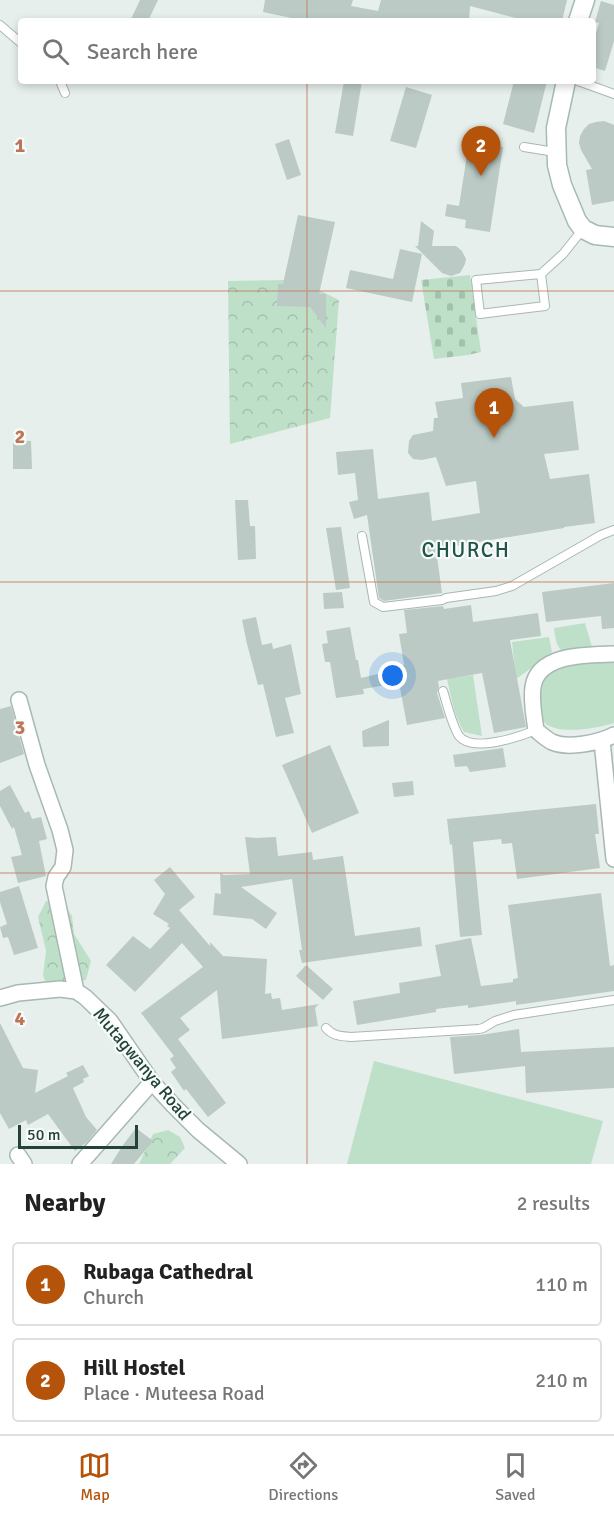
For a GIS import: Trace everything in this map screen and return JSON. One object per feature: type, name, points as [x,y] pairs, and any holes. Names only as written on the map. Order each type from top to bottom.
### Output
[{"type":"street","points":[[579,18],[585,0]]},
{"type":"street","points":[[565,84],[556,128],[557,165],[562,185],[577,221],[583,229],[595,235],[614,237]]},
{"type":"street","points":[[614,654],[567,657],[548,665],[540,672],[533,688],[536,730],[553,742],[572,745],[608,738],[614,859]]},
{"type":"street","points":[[0,998],[45,990],[76,991],[54,886],[56,877],[63,867],[65,850],[19,700]]},
{"type":"street","name":"Mutagwanya Road","points":[[76,991],[110,1021],[152,1082],[198,1130],[239,1164]]},
{"type":"street","points":[[80,1164],[152,1082]]},
{"type":"lane","points":[[0,25],[18,40]]},
{"type":"lane","points":[[61,84],[64,93]]},
{"type":"lane","points":[[586,84],[614,94]]},
{"type":"lane","points":[[524,147],[557,152]]},
{"type":"lane","points":[[541,274],[545,306],[480,314],[476,280],[541,274],[563,254],[583,229]]},
{"type":"lane","points":[[362,537],[374,602],[383,607],[442,600],[512,586],[601,535],[614,530]]},
{"type":"lane","points":[[442,691],[457,731],[468,744],[517,738],[536,730]]},
{"type":"lane","points":[[326,1028],[337,1036],[351,1037],[479,1029],[495,1021],[514,1016],[614,1000]]},
{"type":"green space","points":[[470,275],[481,352],[434,359],[421,280]]},
{"type":"green space","points":[[286,280],[305,283],[339,300],[330,418],[230,444],[228,281]]},
{"type":"green space","points":[[585,623],[593,650],[570,653],[561,650],[554,628]]},
{"type":"green space","points":[[549,637],[552,652],[516,679],[512,642]]},
{"type":"green space","points":[[614,659],[614,723],[588,729],[567,730],[558,729],[544,722],[539,708],[539,680],[564,664]]},
{"type":"green space","points":[[473,675],[482,736],[464,732],[455,713],[447,679]]},
{"type":"green space","points":[[46,901],[62,902],[72,916],[74,934],[91,961],[86,980],[60,985],[45,981],[43,975],[46,951],[38,917]]},
{"type":"green space","points":[[374,1061],[603,1121],[591,1164],[347,1164]]},
{"type":"green space","points":[[168,1130],[180,1137],[185,1148],[170,1164],[139,1164],[153,1134]]},
{"type":"building","points":[[140,0],[158,0],[149,18],[131,18]]},
{"type":"building","points":[[265,0],[353,0],[351,6],[378,11],[381,0],[567,0],[563,18],[516,18],[470,6],[469,18],[291,18],[263,12]]},
{"type":"building","points":[[601,1],[614,5],[614,41],[605,71],[596,68],[596,33],[599,23],[596,22]]},
{"type":"building","points":[[343,84],[362,84],[353,136],[335,133]]},
{"type":"building","points":[[513,84],[546,84],[534,133],[503,124]]},
{"type":"building","points":[[406,87],[432,95],[416,148],[390,141]]},
{"type":"building","points":[[604,121],[614,125],[614,201],[592,205],[586,170],[592,169],[581,150],[580,136],[589,124]]},
{"type":"building","points":[[289,139],[301,175],[287,180],[275,144]]},
{"type":"building","points":[[469,142],[503,147],[490,232],[465,228],[466,220],[445,216],[447,204],[459,206]]},
{"type":"building","points":[[298,215],[335,222],[319,294],[326,294],[326,328],[310,307],[277,306],[278,284],[283,284]]},
{"type":"building","points":[[421,221],[434,231],[432,246],[456,246],[462,251],[466,259],[460,273],[451,276],[442,273],[415,246],[418,246]]},
{"type":"building","points":[[400,249],[422,254],[412,302],[346,288],[350,270],[393,279]]},
{"type":"building","points":[[511,377],[515,399],[524,407],[573,401],[579,450],[544,454],[550,479],[589,474],[595,523],[436,549],[442,593],[384,601],[379,598],[367,515],[354,519],[349,502],[358,500],[355,473],[338,475],[336,452],[373,449],[378,499],[429,492],[432,521],[480,513],[476,481],[446,486],[436,457],[413,459],[408,453],[409,441],[413,435],[433,431],[434,418],[438,418],[435,402],[463,398],[461,383]]},
{"type":"building","points":[[13,440],[31,441],[32,469],[13,469]]},
{"type":"building","points":[[235,500],[248,500],[250,526],[255,526],[256,559],[238,560]]},
{"type":"building","points":[[341,527],[350,588],[336,590],[326,528]]},
{"type":"building","points":[[614,583],[614,628],[602,629],[601,616],[546,622],[542,592]]},
{"type":"building","points":[[342,592],[344,608],[324,609],[323,593]]},
{"type":"building","points":[[471,605],[473,622],[538,613],[541,636],[510,640],[526,727],[494,733],[482,673],[438,681],[437,693],[445,718],[407,725],[398,683],[363,689],[364,694],[336,698],[330,662],[325,662],[322,644],[328,643],[326,631],[350,627],[361,678],[395,670],[395,667],[404,665],[399,634],[407,633],[404,610],[443,606],[444,609]]},
{"type":"building","points":[[256,617],[262,645],[272,643],[273,649],[291,644],[301,694],[285,698],[294,733],[276,737],[263,684],[258,685],[242,620]]},
{"type":"building","points":[[11,706],[24,754],[0,763],[0,709]]},
{"type":"building","points":[[389,720],[389,746],[363,747],[362,731]]},
{"type":"building","points":[[330,745],[359,813],[312,833],[282,765]]},
{"type":"building","points":[[503,748],[506,767],[470,772],[467,766],[455,767],[453,755]]},
{"type":"building","points":[[413,781],[414,795],[394,797],[392,783]]},
{"type":"building","points":[[10,785],[25,813],[29,811],[32,819],[41,817],[47,839],[39,841],[46,876],[18,883],[11,857],[22,855],[14,827],[12,829],[0,806],[0,791]]},
{"type":"building","points":[[596,804],[599,834],[595,834],[600,868],[517,879],[512,843],[502,844],[501,839],[473,842],[482,935],[460,937],[452,844],[450,845],[447,819]]},
{"type":"building","points":[[245,837],[276,837],[278,856],[312,852],[313,860],[343,856],[355,936],[420,927],[422,946],[302,963],[292,879],[241,887],[277,913],[266,929],[252,919],[213,915],[215,893],[221,894],[220,873],[224,875],[250,874]]},
{"type":"building","points":[[170,867],[195,897],[179,910],[210,946],[210,942],[223,956],[267,959],[265,994],[271,993],[272,999],[280,998],[282,1010],[319,1004],[315,1008],[318,1026],[222,1039],[217,990],[180,1018],[190,1030],[178,1039],[226,1103],[208,1117],[186,1089],[184,1091],[171,1072],[176,1068],[170,1059],[174,1056],[141,1013],[203,967],[182,943],[135,992],[106,965],[133,936],[150,949],[170,928],[167,926],[169,924],[153,914],[165,894],[154,880]]},
{"type":"building","points":[[19,886],[38,948],[14,955],[8,937],[3,938],[0,927],[7,924],[0,902],[0,892]]},
{"type":"building","points":[[601,893],[610,966],[614,965],[614,991],[516,1005],[516,1001],[468,1008],[468,1005],[436,1009],[436,1012],[357,1025],[353,1001],[400,993],[399,983],[441,976],[435,945],[471,938],[481,986],[513,982],[513,979],[518,978],[508,905]]},
{"type":"building","points":[[306,965],[333,989],[323,1000],[296,976]]},
{"type":"building","points":[[0,1023],[23,1068],[38,1070],[35,1093],[68,1076],[66,1073],[83,1065],[89,1076],[73,1088],[86,1117],[97,1130],[75,1151],[48,1114],[28,1125],[26,1120],[9,1129],[0,1113]]},
{"type":"building","points":[[519,1029],[521,1052],[614,1047],[614,1088],[526,1093],[525,1066],[454,1074],[450,1037]]},
{"type":"building","points":[[136,1128],[153,1141],[134,1164],[111,1164],[123,1145]]},
{"type":"place","name":"Hill Hostel","points":[[481,176]]},
{"type":"place","name":"Rubaga Cathedral","points":[[494,438]]},
{"type":"district","name":"CHURCH","points":[[466,550]]}]
